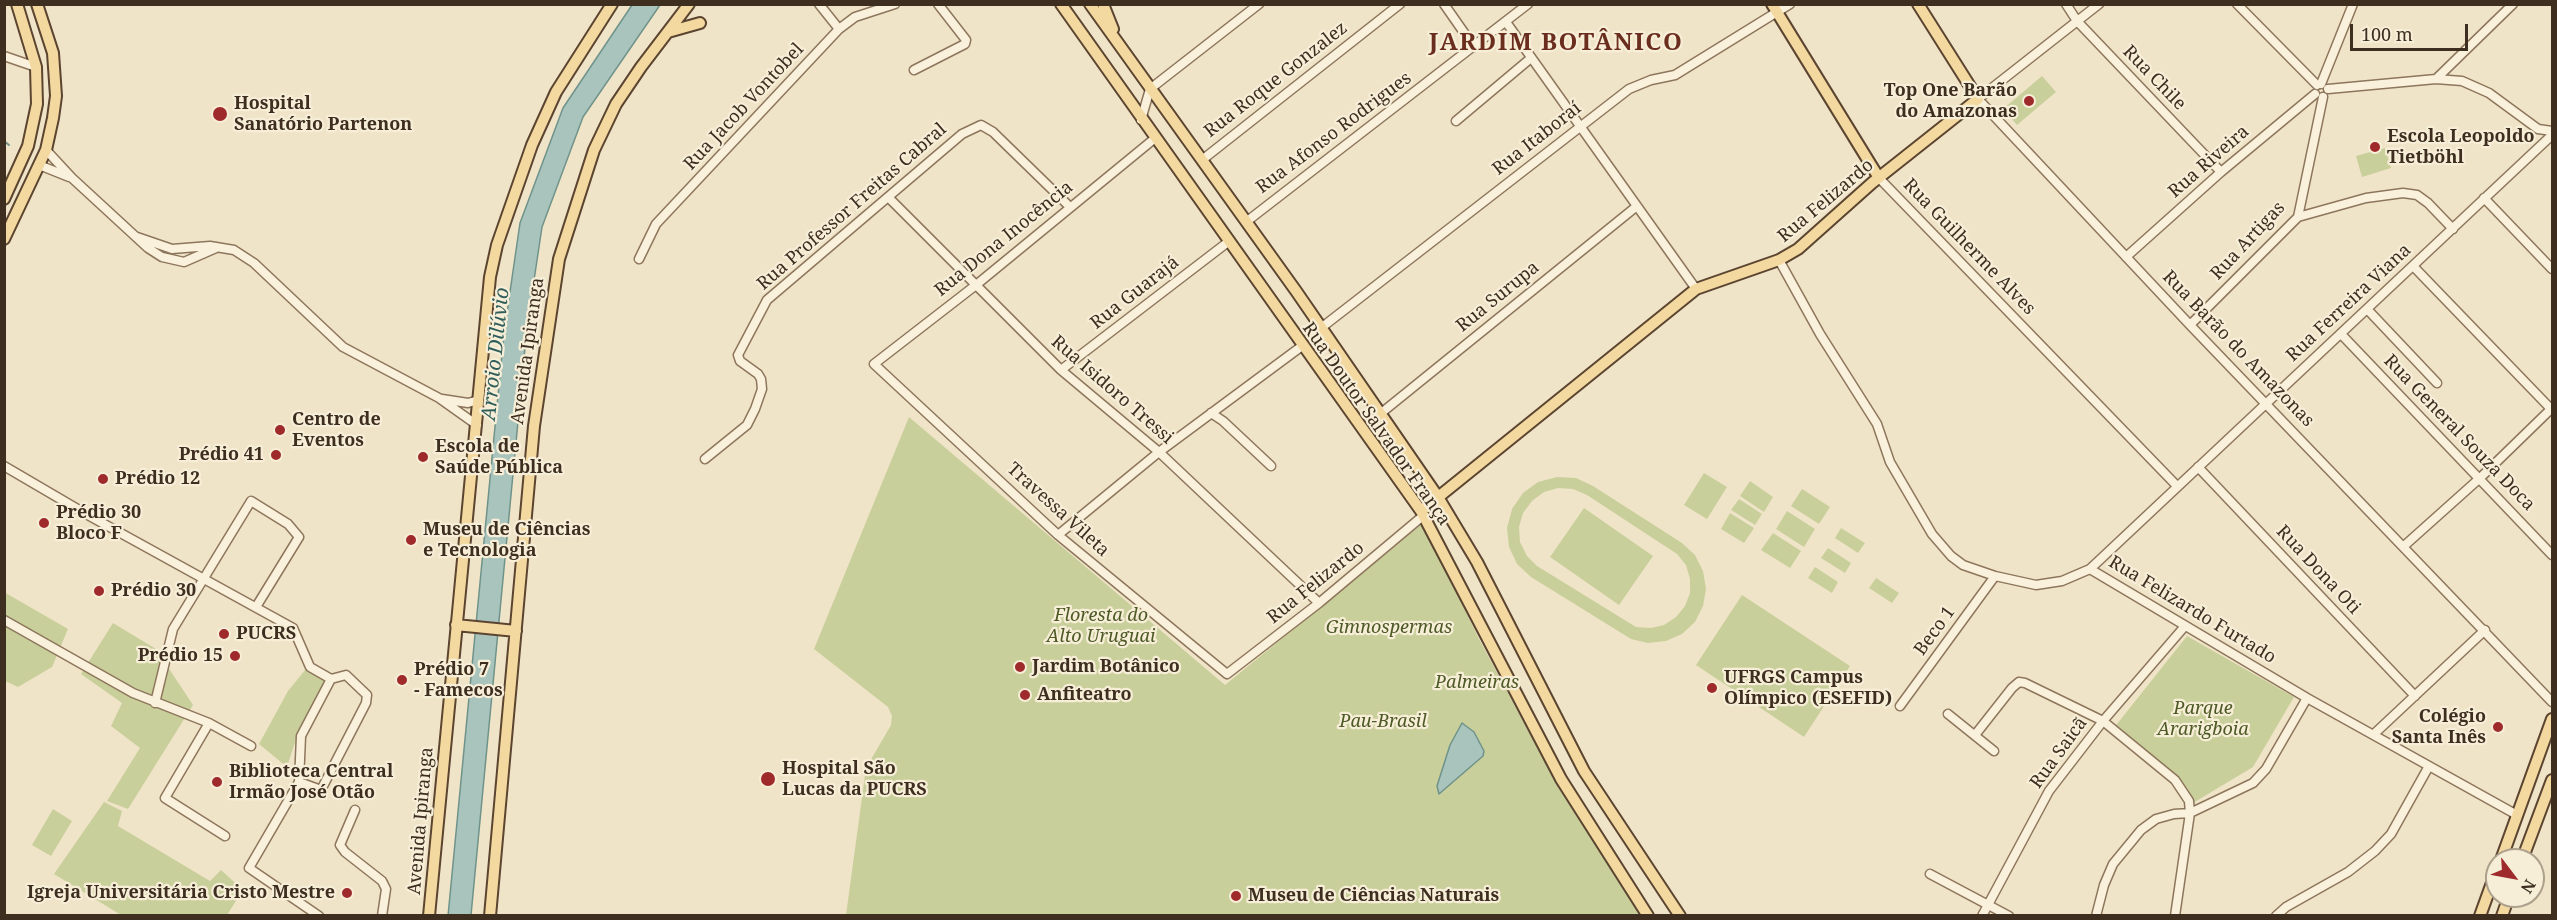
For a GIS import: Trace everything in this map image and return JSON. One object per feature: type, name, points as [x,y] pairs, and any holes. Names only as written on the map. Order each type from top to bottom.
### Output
[{"type":"main road","points":[[4,199],[34,126],[37,104],[36,67],[17,4]]},
{"type":"main road","points":[[4,239],[46,150],[56,96],[53,53],[38,4]]},
{"type":"main road","name":"Avenida Ipiranga","points":[[429,915],[462,625],[490,277],[497,245],[532,145],[556,92],[612,4]]},
{"type":"main road","name":"Avenida Ipiranga","points":[[490,915],[534,426],[559,259],[594,150],[616,104],[689,4]]},
{"type":"main road","name":"Rua Doutor Salvador França","points":[[1060,4],[1422,513],[1561,779],[1648,915]]},
{"type":"main road","name":"Rua Doutor Salvador França","points":[[1090,4],[1321,328],[1438,497],[1477,562],[1584,771],[1680,915]]},
{"type":"main road","name":"Rua Doutor Salvador França","points":[[1102,4],[1133,65]]},
{"type":"main road","name":"Rua Barão do Amazonas","points":[[1918,4],[1978,99]]},
{"type":"main road","name":"Rua Guilherme Alves","points":[[1775,8],[1879,178]]},
{"type":"main road","points":[[667,32],[700,23]]},
{"type":"main road","name":"Rua Felizardo","points":[[1422,513],[1438,497],[1696,289],[1779,260],[1810,239],[1879,178],[1978,99]]},
{"type":"main road","points":[[462,625],[516,631]]},
{"type":"main road","points":[[2505,848],[2553,719]]},
{"type":"main road","points":[[2527,848],[2553,780]]},
{"type":"street","points":[[819,4],[839,29]]},
{"type":"street","name":"Rua Jacob Vontobel","points":[[639,259],[656,224],[839,29],[855,17],[895,4]]},
{"type":"street","points":[[914,70],[966,44],[966,40],[938,4]]},
{"type":"street","points":[[1141,120],[1150,89],[1259,4]]},
{"type":"street","name":"Rua Roque Gonzalez","points":[[1202,160],[1400,4]]},
{"type":"street","points":[[1444,4],[1474,47]]},
{"type":"street","name":"Rua Afonso Rodrigues","points":[[1246,222],[1528,4]]},
{"type":"street","name":"Rua Itaboraí","points":[[1321,328],[1629,89],[1651,80],[1674,75],[1775,8],[1790,4]]},
{"type":"street","name":"Rua Chile","points":[[2066,4],[2077,21],[2221,172]]},
{"type":"street","name":"Rua Felizardo","points":[[1978,99],[2099,4]]},
{"type":"street","points":[[2237,4],[2321,90],[2436,79],[2462,81],[2489,93],[2538,129],[2553,133]]},
{"type":"street","name":"Rua Artigas","points":[[2190,325],[2298,217],[2321,90],[2353,4]]},
{"type":"street","points":[[2436,79],[2512,4]]},
{"type":"street","points":[[1506,22],[1696,289]]},
{"type":"street","points":[[4,56],[36,67]]},
{"type":"street","points":[[1456,121],[1531,58]]},
{"type":"street","name":"Rua Riveira","points":[[2126,257],[2221,172],[2321,90]]},
{"type":"street","name":"Rua Barão do Amazonas","points":[[1978,99],[2190,325],[2553,702]]},
{"type":"street","name":"Rua Professor Freitas Cabral","points":[[705,459],[747,425],[762,389],[758,374],[740,361],[738,355],[767,300],[962,134],[981,125],[993,132],[1070,207]]},
{"type":"street","name":"Rua Ferreira Viana","points":[[2090,569],[2553,133]]},
{"type":"street","name":"Rua Dona Inocência","points":[[874,364],[976,285],[1154,139]]},
{"type":"street","points":[[46,150],[72,178],[148,248],[174,261],[184,262],[219,246]]},
{"type":"street","points":[[39,165],[72,178]]},
{"type":"street","name":"Rua Guilherme Alves","points":[[1879,178],[2176,486]]},
{"type":"street","points":[[2298,217],[2366,198],[2403,193],[2417,195],[2453,229]]},
{"type":"street","name":"Rua Isidoro Tressi","points":[[888,197],[1061,370],[1158,452],[1318,603]]},
{"type":"street","points":[[2484,198],[2553,269]]},
{"type":"street","name":"Rua Surupa","points":[[1380,414],[1637,206]]},
{"type":"street","points":[[137,237],[172,249],[228,247],[254,262],[342,347],[439,398],[477,425]]},
{"type":"street","name":"Rua Guarajá","points":[[1061,370],[1228,242]]},
{"type":"street","name":"Rua Felizardo Furtado","points":[[1779,260],[1820,334],[1877,424],[1890,462],[1932,534],[1951,556],[1963,565],[1995,576],[2036,585],[2062,581],[2090,569],[2307,698],[2517,816]]},
{"type":"street","points":[[2404,546],[2552,409],[2413,266]]},
{"type":"street","points":[[2367,309],[2437,383]]},
{"type":"street","name":"Rua General Souza Doca","points":[[2341,334],[2553,555]]},
{"type":"street","points":[[1058,535],[1158,452],[1302,346]]},
{"type":"street","name":"Travessa Vileta","points":[[874,364],[1058,535],[1227,674]]},
{"type":"street","points":[[439,398],[468,403],[479,400]]},
{"type":"street","points":[[1211,414],[1223,421],[1271,466]]},
{"type":"street","points":[[4,466],[293,628],[310,667],[331,679],[346,675],[367,695],[366,703],[321,790],[299,782]]},
{"type":"street","name":"Rua Dona Oti","points":[[2198,467],[2415,696]]},
{"type":"street","points":[[155,702],[173,629],[251,501],[288,524],[299,537],[256,607]]},
{"type":"street","name":"Rua Felizardo","points":[[1227,674],[1318,603],[1422,513]]},
{"type":"street","name":"Beco 1","points":[[1900,706],[1995,576]]},
{"type":"street","points":[[5,622],[133,693],[209,723],[251,746]]},
{"type":"street","name":"Rua Saicã","points":[[1982,915],[1989,907],[2049,791],[2103,721],[2186,626]]},
{"type":"street","points":[[2374,734],[2485,630]]},
{"type":"street","points":[[320,915],[249,867],[299,782],[301,736],[331,679]]},
{"type":"street","points":[[1975,735],[2019,682],[2031,685],[2103,721],[2175,780],[2189,801],[2190,813],[2175,915]]},
{"type":"street","points":[[2096,915],[2104,885],[2114,864],[2141,830],[2156,819],[2190,813],[2237,792],[2259,776],[2266,769],[2307,698]]},
{"type":"street","points":[[1948,714],[1994,751]]},
{"type":"street","points":[[209,723],[165,798],[225,836]]},
{"type":"street","points":[[2276,915],[2348,872],[2375,851],[2391,834],[2429,766]]},
{"type":"street","points":[[355,810],[340,845],[382,881],[386,889],[382,915]]},
{"type":"street","points":[[1930,874],[1989,907],[2009,915]]},
{"type":"green space","name":"Top One Barão do Amazonas","points":[[2042,76],[2056,92],[2017,125],[2003,109]]},
{"type":"green space","points":[[2385,148],[2391,168],[2362,177],[2356,156]]},
{"type":"green space","name":"Jardim Botânico","points":[[909,417],[1225,685],[1423,523],[1479,639],[1559,788],[1640,915],[846,915],[866,768],[891,725],[892,716],[888,707],[814,649]]},
{"type":"green space","points":[[1704,473],[1727,487],[1707,519],[1684,505]]},
{"type":"green space","points":[[1557,477],[1576,478],[1593,486],[1682,543],[1695,555],[1703,571],[1706,589],[1703,606],[1695,622],[1682,634],[1666,641],[1648,643],[1631,639],[1531,577],[1517,564],[1509,547],[1507,528],[1512,509],[1523,493],[1538,482]],"holes":[[[1558,488],[1573,489],[1587,495],[1677,554],[1686,565],[1690,579],[1690,593],[1685,606],[1676,617],[1664,625],[1651,628],[1636,627],[1537,566],[1527,556],[1520,542],[1519,527],[1523,513],[1532,501],[1544,492]]]},
{"type":"green space","points":[[1750,481],[1773,497],[1764,512],[1740,496]]},
{"type":"green space","points":[[1802,489],[1830,507],[1819,524],[1791,506]]},
{"type":"green space","points":[[1739,499],[1762,514],[1755,525],[1731,510]]},
{"type":"green space","points":[[1584,508],[1653,556],[1619,605],[1550,557]]},
{"type":"green space","points":[[1787,511],[1815,529],[1804,547],[1776,529]]},
{"type":"green space","points":[[1730,513],[1754,528],[1744,543],[1721,529]]},
{"type":"green space","points":[[1841,528],[1865,543],[1858,553],[1835,538]]},
{"type":"green space","points":[[1773,533],[1801,551],[1790,568],[1761,550]]},
{"type":"green space","points":[[1828,548],[1851,563],[1845,573],[1821,558]]},
{"type":"green space","points":[[1815,567],[1838,582],[1832,593],[1808,578]]},
{"type":"green space","points":[[1876,578],[1899,593],[1892,603],[1869,588]]},
{"type":"green space","points":[[4,592],[68,629],[52,667],[18,687],[5,681]]},
{"type":"green space","points":[[1742,595],[1850,666],[1804,737],[1696,665]]},
{"type":"green space","points":[[113,623],[156,649],[193,705],[128,809],[107,801],[140,748],[111,726],[122,703],[81,674]]},
{"type":"green space","name":"Parque Ararigboia","points":[[2187,636],[2294,697],[2253,767],[2193,803],[2184,786],[2113,729]]},
{"type":"green space","points":[[306,669],[326,682],[297,736],[287,767],[259,744],[288,691]]},
{"type":"green space","points":[[104,802],[122,811],[118,826],[210,881],[221,870],[243,890],[227,915],[121,915],[54,874]]},
{"type":"green space","points":[[53,809],[72,821],[51,856],[32,845]]},
{"type":"water","name":"Arroio Dilúvio","points":[[632,5],[660,5],[583,117],[542,227],[527,327],[471,915],[448,916],[504,333],[520,223],[563,108]]},
{"type":"water","points":[[1462,723],[1474,732],[1484,751],[1483,756],[1439,794],[1437,786],[1450,745]]},
{"type":"waterway","points":[[4,141],[9,145]]},
{"type":"place","name":"Top One Barão do Amazonas","points":[[2029,101]]},
{"type":"place","name":"Hospital Sanatório Partenon","points":[[220,114]]},
{"type":"place","name":"Escola Leopoldo Tietböhl","points":[[2375,147]]},
{"type":"place","name":"Centro de Eventos","points":[[280,430]]},
{"type":"place","name":"Prédio 41","points":[[276,455]]},
{"type":"place","name":"Escola de Saúde Pública","points":[[423,457]]},
{"type":"place","name":"Prédio 12","points":[[103,479]]},
{"type":"place","name":"Prédio 30 Bloco F","points":[[44,523]]},
{"type":"place","name":"Museu de Ciências e Tecnologia","points":[[411,540]]},
{"type":"place","name":"Prédio 30","points":[[99,591]]},
{"type":"place","name":"PUCRS","points":[[224,634]]},
{"type":"place","name":"Prédio 15","points":[[235,656]]},
{"type":"place","name":"Jardim Botânico","points":[[1020,667]]},
{"type":"place","name":"Prédio 7 - Famecos","points":[[402,680]]},
{"type":"place","name":"UFRGS Campus Olímpico (ESEFID)","points":[[1712,688]]},
{"type":"place","name":"Anfiteatro","points":[[1025,695]]},
{"type":"place","name":"Colégio Santa Inês","points":[[2498,727]]},
{"type":"place","name":"Hospital São Lucas da PUCRS","points":[[768,779]]},
{"type":"place","name":"Biblioteca Central Irmão José Otão","points":[[217,782]]},
{"type":"place","name":"Igreja Universitária Cristo Mestre","points":[[347,893]]},
{"type":"place","name":"Museu de Ciências Naturais","points":[[1236,896]]},
{"type":"district","name":"JARDIM BOTÂNICO","points":[[1556,43]]},
{"type":"park label","name":"Floresta do Alto Uruguai","points":[[1101,626]]},
{"type":"park label","name":"Gimnospermas","points":[[1389,628]]},
{"type":"park label","name":"Palmeiras","points":[[1477,683]]},
{"type":"park label","name":"Pau-Brasil","points":[[1383,722]]}]
